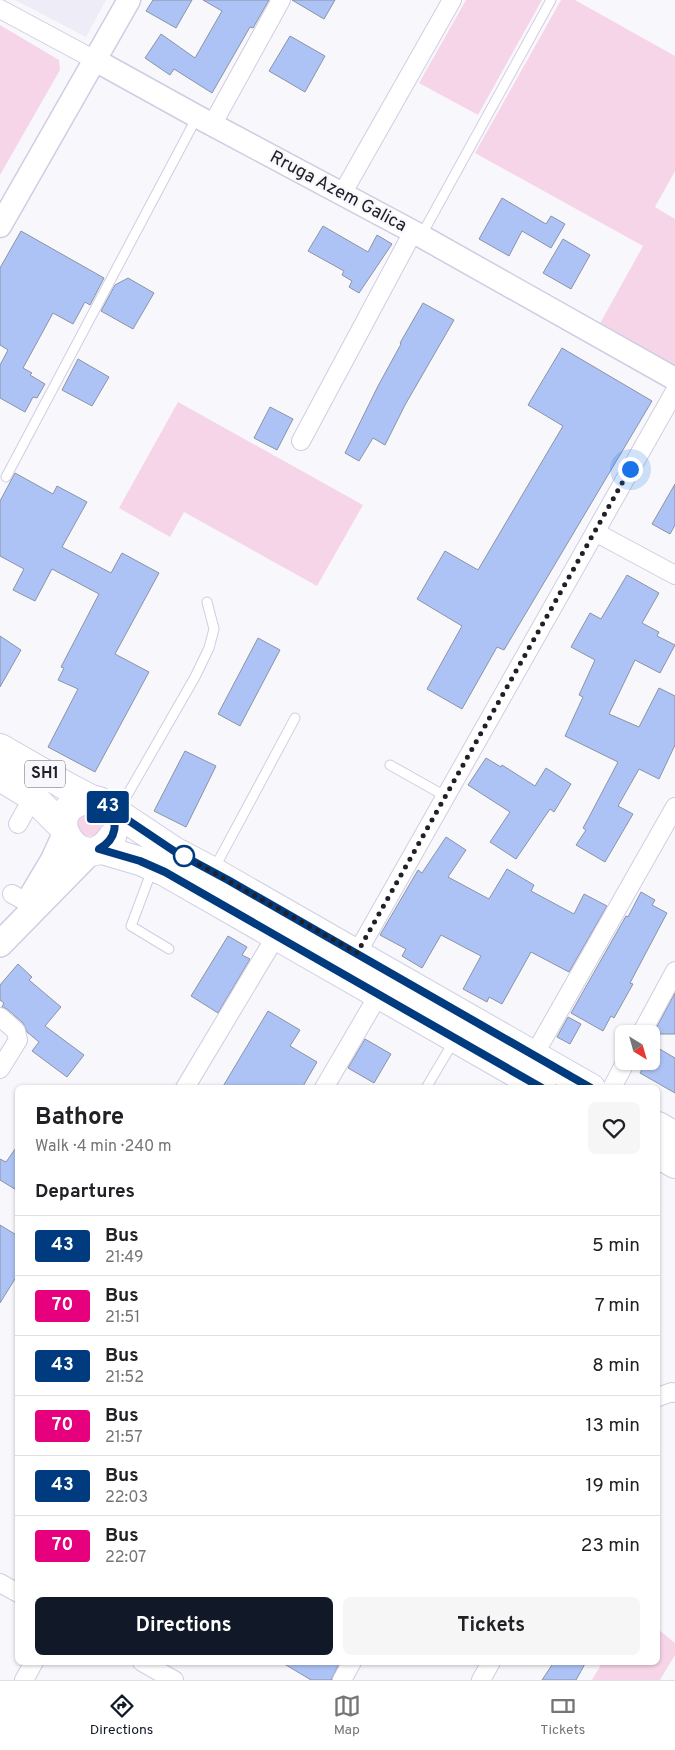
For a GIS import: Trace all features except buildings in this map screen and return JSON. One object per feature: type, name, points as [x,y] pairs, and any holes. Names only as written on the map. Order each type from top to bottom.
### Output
[{"type":"main road","name":"SH1","points":[[0,748],[105,806],[174,851],[357,953],[586,1085]]},
{"type":"main road","name":"SH1","points":[[0,778],[33,797],[64,831],[69,842],[75,847],[83,850],[120,854],[165,872],[456,1038],[533,1085]]},
{"type":"main road","name":"SH1","points":[[64,831],[64,819],[74,804],[82,800],[105,806]]},
{"type":"main road","points":[[7,936],[95,850],[106,845],[112,839],[115,822],[112,813],[105,806]]},
{"type":"main road","points":[[7,936],[20,898],[53,861],[64,831]]},
{"type":"main road","points":[[660,1127],[675,1136]]},
{"type":"main road","points":[[660,1155],[675,1164]]},
{"type":"street","points":[[0,226],[129,0]]},
{"type":"street","points":[[205,121],[281,0]]},
{"type":"street","points":[[342,194],[452,0]]},
{"type":"street","name":"Rruga Azem Galica","points":[[0,8],[205,121],[417,234],[675,379]]},
{"type":"street","points":[[301,441],[417,234]]},
{"type":"street","points":[[357,953],[675,391]]},
{"type":"street","points":[[595,532],[675,575]]},
{"type":"street","points":[[18,824],[33,797]]},
{"type":"street","points":[[534,1055],[675,808]]},
{"type":"street","points":[[187,1085],[276,936]]},
{"type":"street","points":[[646,1025],[675,971]]},
{"type":"street","points":[[326,1085],[378,994]]},
{"type":"street","points":[[0,1018],[16,1031],[18,1040],[0,1069]]},
{"type":"street","points":[[614,1085],[621,1070]]},
{"type":"street","points":[[660,1396],[672,1392],[675,1393]]},
{"type":"street","points":[[0,1583],[15,1591]]},
{"type":"street","points":[[24,1680],[32,1665]]},
{"type":"street","points":[[147,1665],[174,1680]]},
{"type":"street","points":[[342,1680],[350,1665]]},
{"type":"street","points":[[481,1680],[489,1665]]},
{"type":"lane","points":[[417,234],[551,0]]},
{"type":"lane","points":[[6,477],[205,121]]},
{"type":"lane","points":[[105,806],[195,677],[209,648],[214,629],[207,602]]},
{"type":"lane","points":[[212,871],[295,718]]},
{"type":"lane","points":[[390,765],[445,796]]},
{"type":"lane","points":[[153,867],[131,926],[169,949]]},
{"type":"lane","points":[[428,1085],[456,1038]]},
{"type":"shaded area","points":[[15,0],[106,0],[86,37]]},
{"type":"shaded area","points":[[466,0],[542,0],[478,115],[419,83]]},
{"type":"shaded area","points":[[561,0],[575,0],[675,56],[675,171],[655,207],[675,219],[675,370],[598,327],[643,246],[475,153]]},
{"type":"shaded area","points":[[0,25],[59,60],[60,70],[0,175]]},
{"type":"shaded area","points":[[178,402],[363,505],[317,586],[184,512],[170,537],[119,508]]},
{"type":"shaded area","points":[[89,812],[97,816],[101,824],[97,832],[89,836],[81,832],[77,824],[81,816]]},
{"type":"shaded area","points":[[660,1631],[675,1643],[675,1655],[660,1680],[592,1680],[601,1665],[660,1665]]},
{"type":"bus line","name":"43","points":[[537,1085],[165,872],[120,854],[99,849],[112,839],[115,830],[115,822],[107,806],[174,851],[357,953],[586,1085]]},
{"type":"route","points":[[184,856],[357,953],[630,469]]}]
